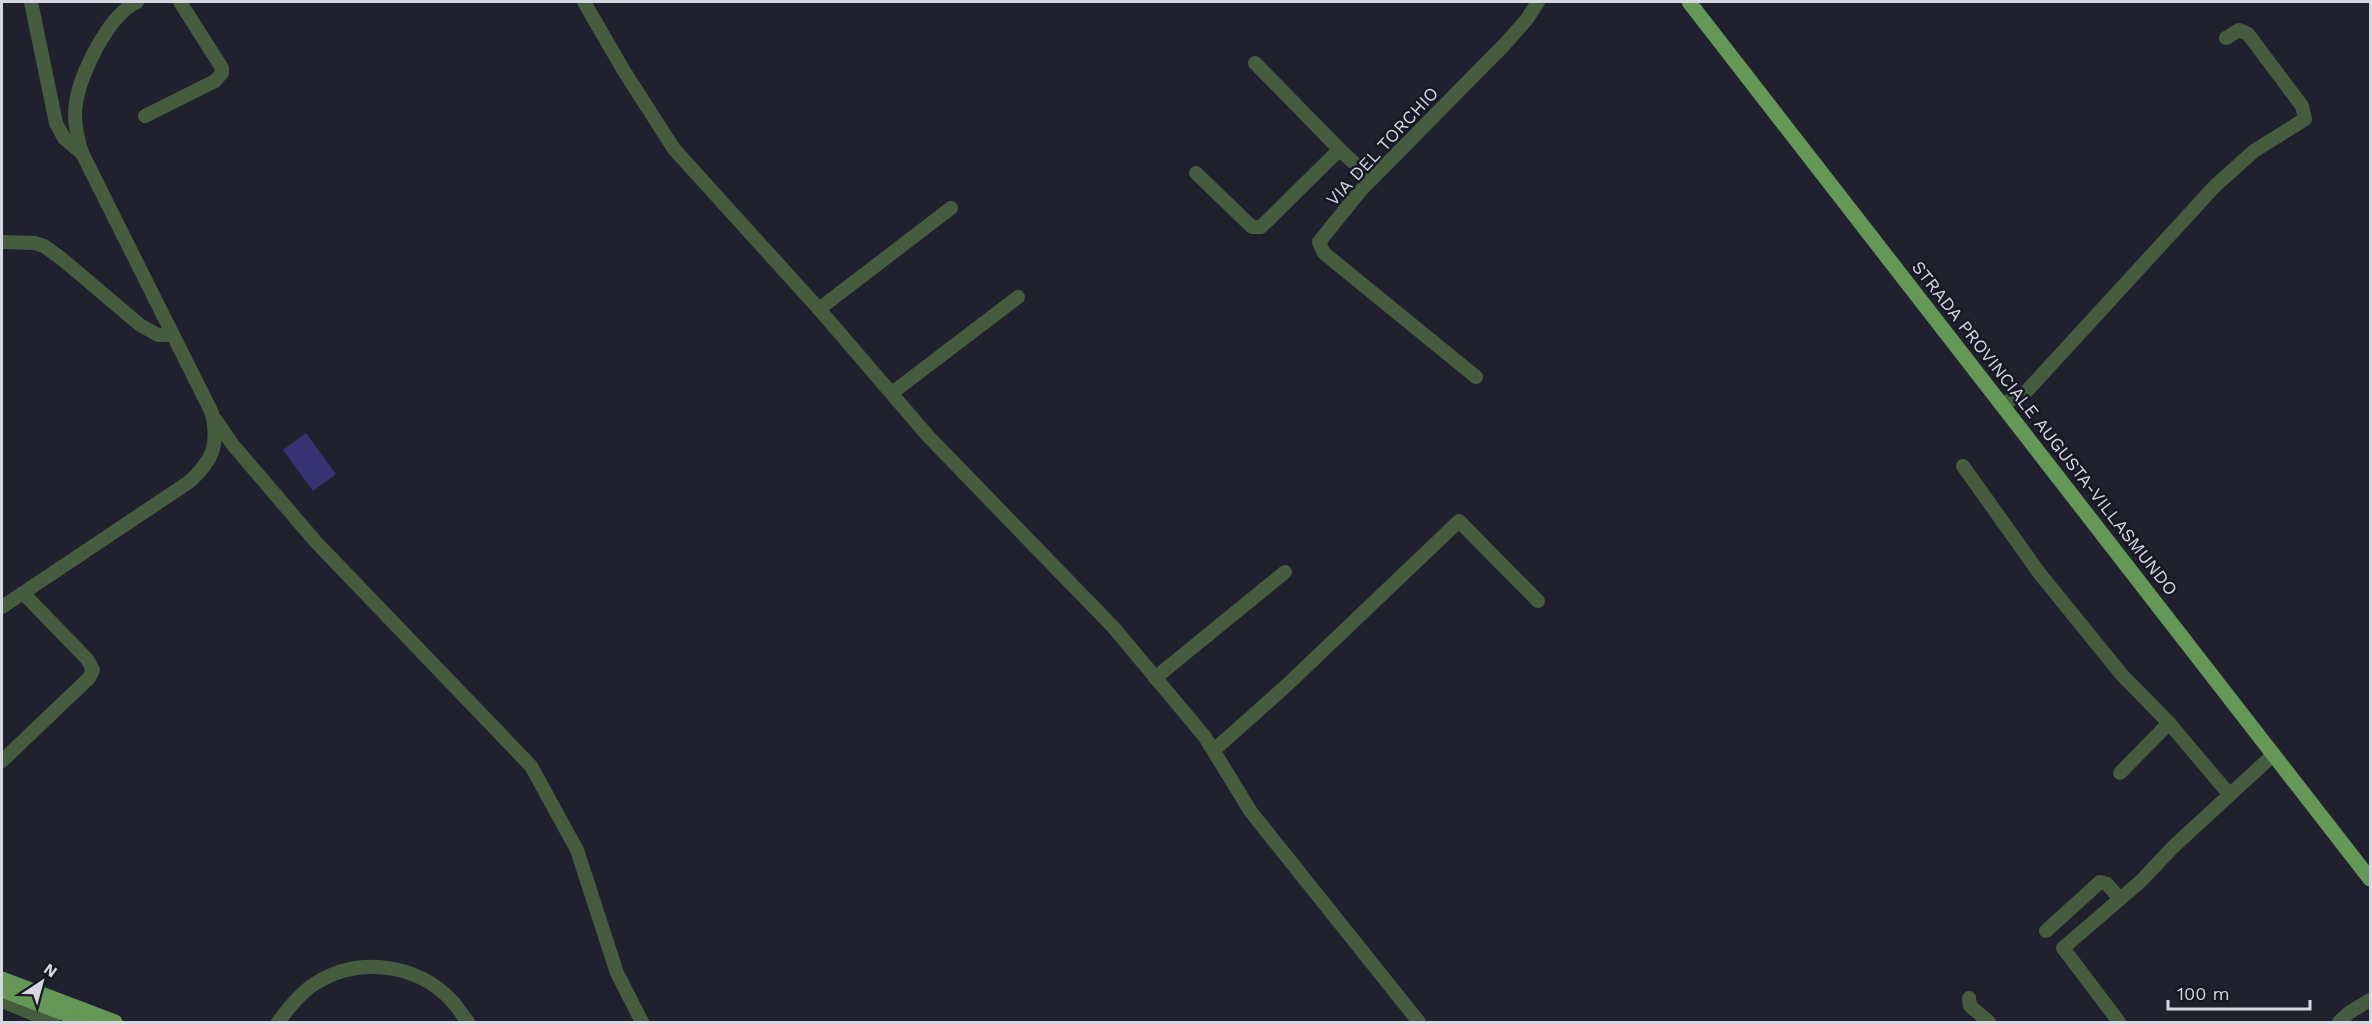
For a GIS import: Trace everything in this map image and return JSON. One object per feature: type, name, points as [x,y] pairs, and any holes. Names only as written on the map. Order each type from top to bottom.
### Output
[{"type":"main road","name":"STRADA PROVINCIALE AUGUSTA-VILLASMUNDO","points":[[1689,2],[2370,879]]},
{"type":"main road","points":[[2,979],[115,1023]]},
{"type":"main road","points":[[2,990],[87,1023]]},
{"type":"street","points":[[31,2],[56,123],[64,138],[82,153]]},
{"type":"street","points":[[137,2],[124,10],[107,31],[83,78],[75,104],[76,130],[82,153],[171,335],[212,413],[233,445],[315,540],[531,766],[577,850],[614,965],[642,1023]]},
{"type":"street","points":[[145,116],[215,81],[222,73],[222,68],[180,2]]},
{"type":"street","points":[[584,2],[624,71],[674,149],[819,309],[928,436],[1114,628],[1214,750],[1251,812],[1419,1023]]},
{"type":"street","name":"VIA DEL TORCHIO","points":[[1476,377],[1324,253],[1319,242],[1372,179],[1505,44],[1527,19],[1538,2]]},
{"type":"street","points":[[2002,404],[2024,394],[2216,186],[2254,151],[2305,119],[2302,106],[2248,34],[2239,30],[2226,38]]},
{"type":"street","points":[[1255,63],[1343,153],[1372,179]]},
{"type":"street","points":[[1196,173],[1252,227],[1257,229],[1336,153],[1343,153]]},
{"type":"street","points":[[819,309],[951,208]]},
{"type":"street","points":[[2,242],[35,243],[44,246],[140,325],[158,335],[171,335]]},
{"type":"street","points":[[892,393],[1018,297]]},
{"type":"street","points":[[206,466],[216,439],[212,413]]},
{"type":"street","points":[[2,608],[189,482],[233,445]]},
{"type":"street","points":[[1963,466],[2040,574],[2122,675],[2169,723],[2229,794]]},
{"type":"street","points":[[1214,750],[1288,684],[1459,521],[1538,601]]},
{"type":"street","points":[[1155,678],[1285,572]]},
{"type":"street","points":[[2,761],[89,678],[93,670],[87,659],[23,593]]},
{"type":"street","points":[[2120,773],[2169,723]]},
{"type":"street","points":[[2119,1023],[2063,948],[2141,881],[2229,794],[2273,755]]},
{"type":"street","points":[[2046,931],[2100,882],[2108,884],[2120,899]]},
{"type":"street","points":[[278,1023],[298,998],[315,983],[354,969],[375,966],[399,969],[428,981],[452,1000],[468,1023]]},
{"type":"street","points":[[289,1023],[304,1003],[320,989],[357,976],[378,975],[398,978],[423,988],[446,1006],[458,1023]]},
{"type":"street","points":[[1969,998],[1970,1006],[1989,1023]]},
{"type":"street","points":[[2339,1023],[2350,1012],[2370,1000]]},
{"type":"street","points":[[2,1001],[53,1023]]},
{"type":"shaded area","points":[[306,433],[336,474],[313,491],[283,450]]}]
